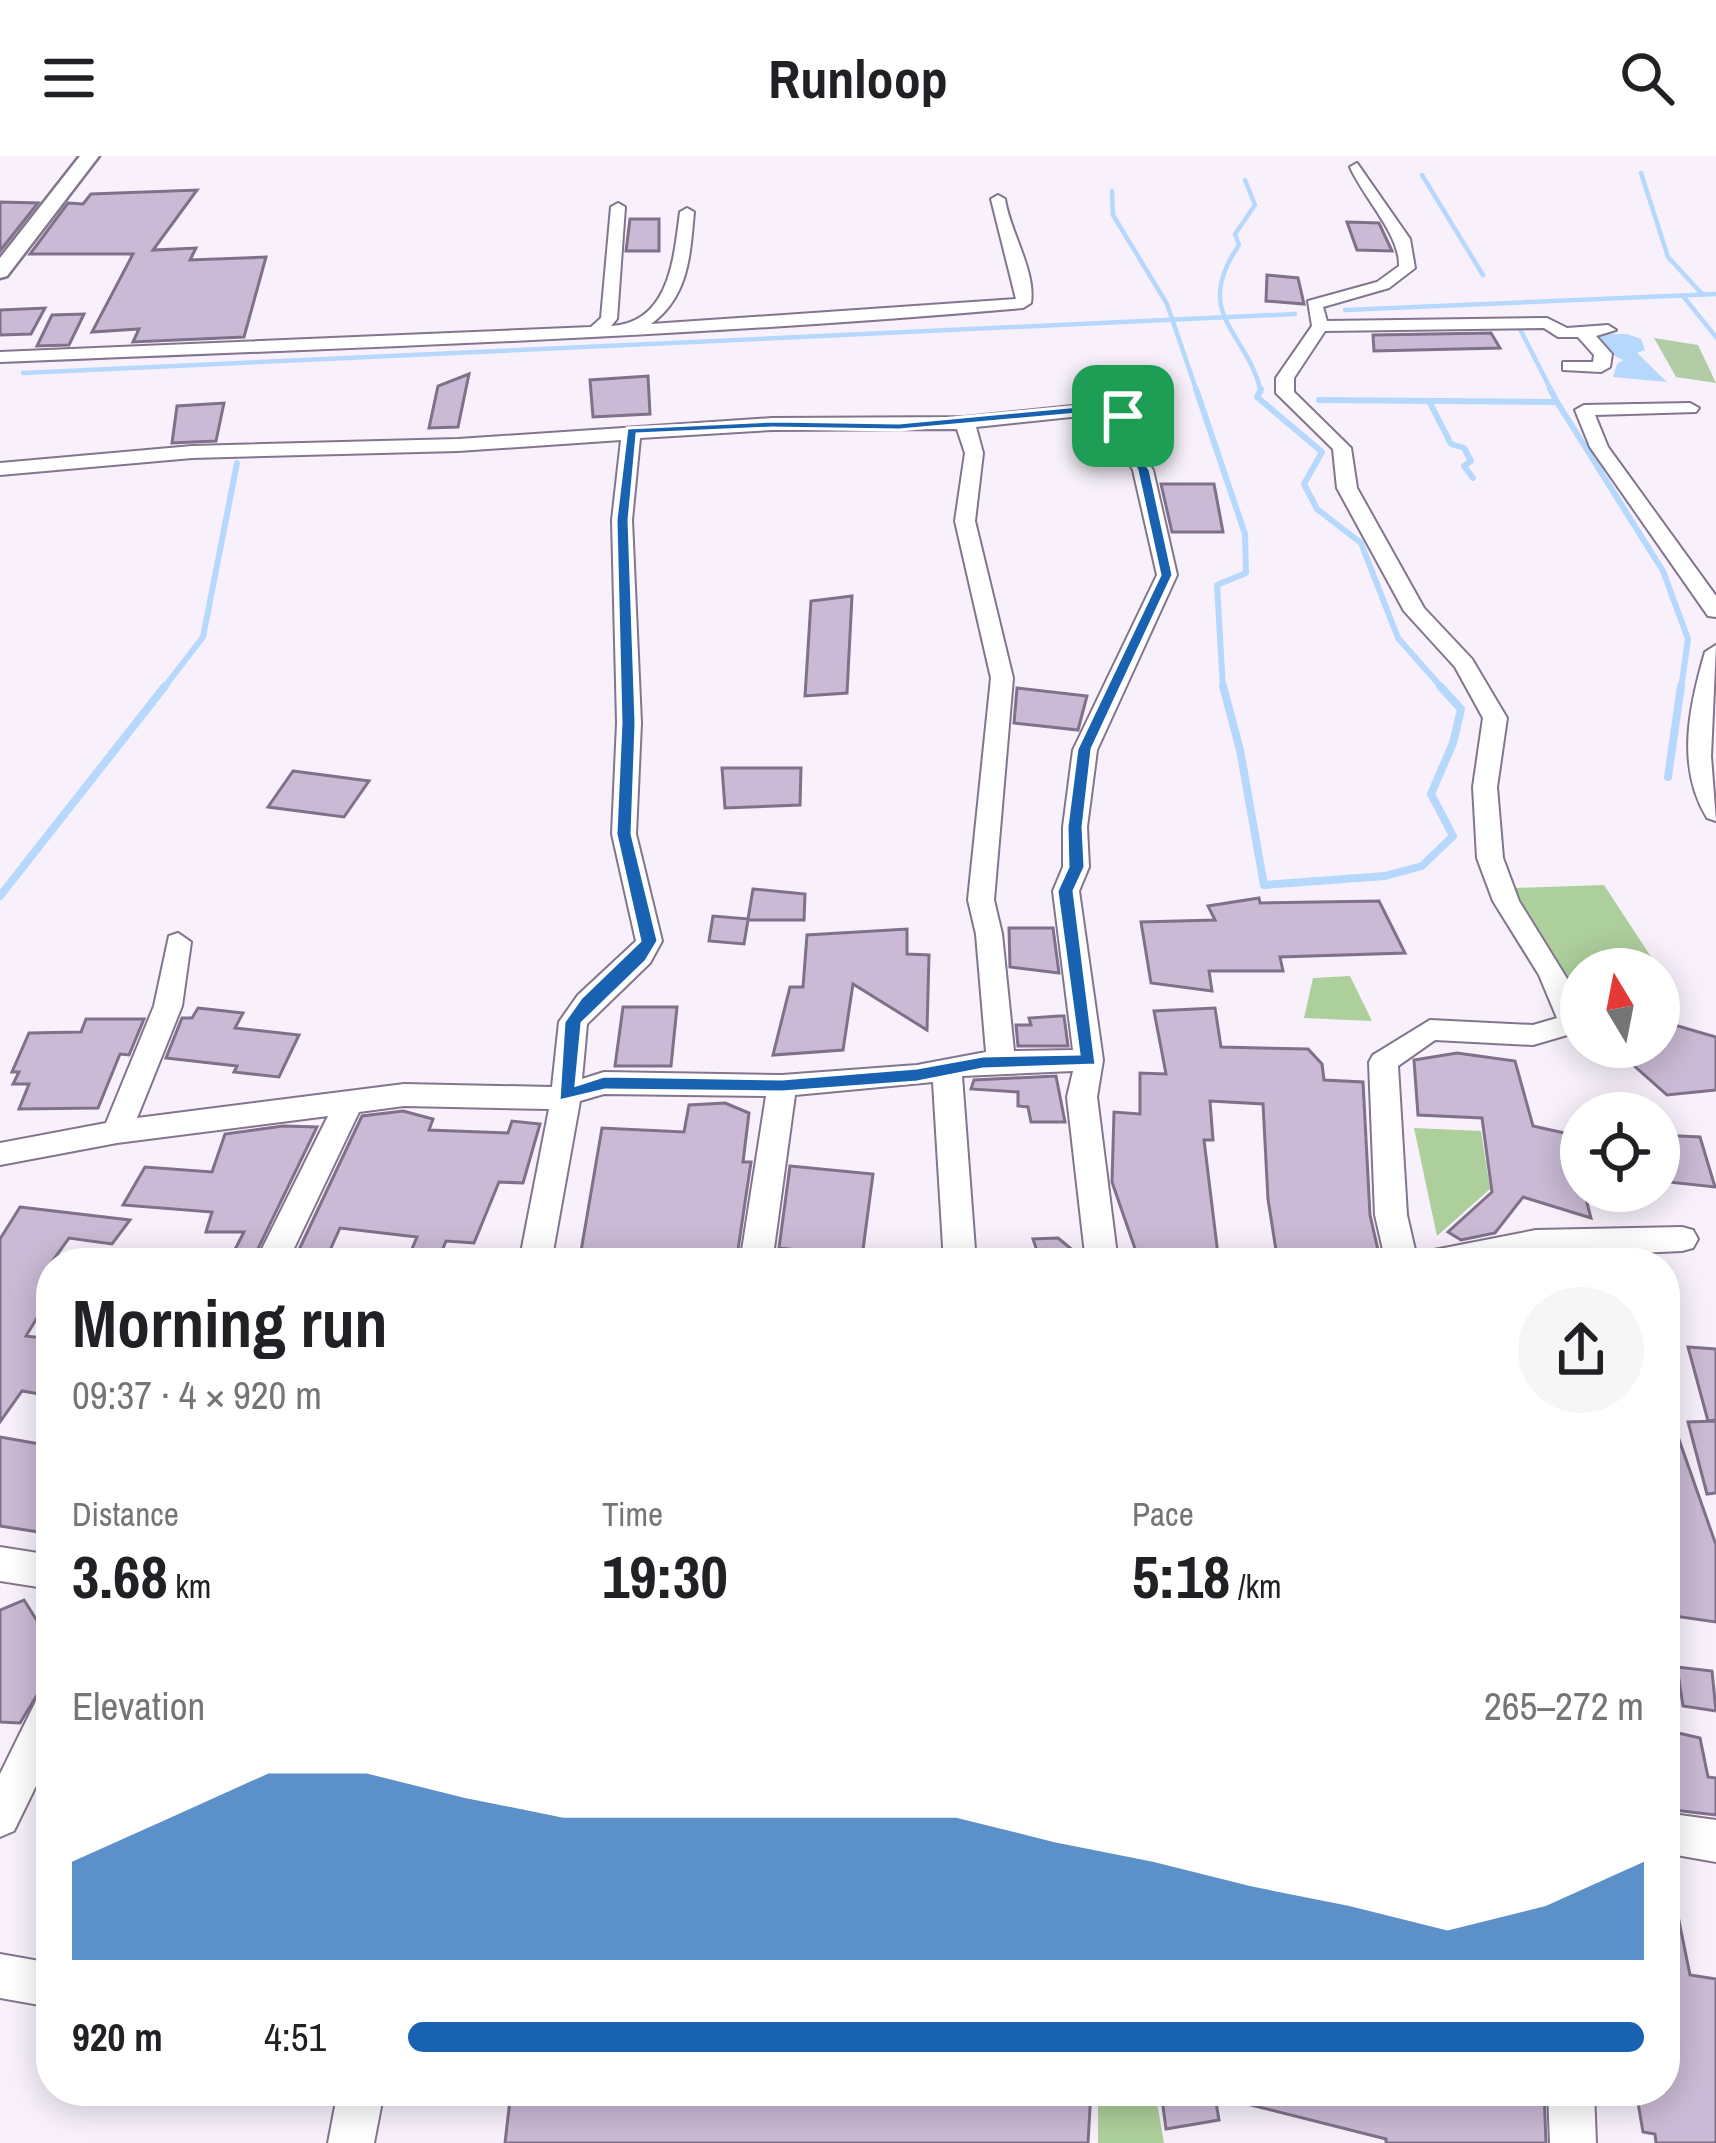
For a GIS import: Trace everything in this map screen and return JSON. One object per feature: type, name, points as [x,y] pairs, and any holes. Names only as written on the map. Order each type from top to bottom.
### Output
[{"type":"street","points":[[0,272],[90,156]]},
{"type":"street","points":[[1320,326],[1313,306],[1318,302],[1391,282],[1408,262],[1397,225],[1377,208],[1357,167]]},
{"type":"street","points":[[0,357],[516,337],[1022,303],[1025,291],[1001,224],[998,200]]},
{"type":"street","points":[[599,328],[609,319],[618,207]]},
{"type":"street","points":[[633,327],[658,315],[670,298],[687,212]]},
{"type":"street","points":[[1320,326],[1547,322],[1564,332],[1608,330]]},
{"type":"street","points":[[1320,326],[1285,379],[1285,393],[1342,448],[1347,488],[1415,611],[1464,664],[1495,718],[1482,776],[1495,876],[1505,901],[1566,996],[1573,1023],[1533,1035],[1430,1030],[1383,1062],[1390,1215],[1398,1248]]},
{"type":"street","points":[[1569,366],[1601,367],[1603,354],[1583,332]]},
{"type":"street","points":[[1690,407],[1584,410],[1599,447],[1716,611]]},
{"type":"street","points":[[0,469],[192,452],[458,445],[631,431],[965,423],[1101,408],[1123,416],[1125,442],[1144,470],[1166,575],[1085,749],[1075,827],[1076,867],[1066,891],[1089,1060],[1082,1097],[1100,1248]]},
{"type":"street","points":[[965,423],[974,453],[965,521],[1002,678],[995,793],[981,900],[989,934],[1001,1061]]},
{"type":"street","points":[[539,1248],[566,1096],[573,1022],[588,1002],[640,957],[649,941],[624,834],[629,723],[622,520],[631,431]]},
{"type":"street","points":[[1716,652],[1702,728],[1701,790],[1716,813]]},
{"type":"street","points":[[117,1132],[168,1006],[178,942]]},
{"type":"street","points":[[1,1156],[117,1132],[350,1100],[458,1093],[566,1096],[604,1083],[782,1085],[1001,1061],[1089,1060]]},
{"type":"street","points":[[946,1068],[958,1248]]},
{"type":"street","points":[[758,1248],[782,1085]]},
{"type":"street","points":[[278,1248],[350,1100]]},
{"type":"street","points":[[1507,1248],[1536,1242],[1682,1240]]},
{"type":"street","points":[[0,1564],[36,1570]]},
{"type":"street","points":[[0,1817],[36,1744]]},
{"type":"street","points":[[1680,1835],[1716,1841]]},
{"type":"street","points":[[0,1976],[36,1982]]},
{"type":"street","points":[[351,2143],[358,2106]]},
{"type":"street","points":[[1572,2106],[1574,2143]]},
{"type":"green space","points":[[1654,338],[1698,345],[1716,383],[1676,377]]},
{"type":"green space","points":[[1604,885],[1645,948],[1560,948],[1560,965],[1513,888]]},
{"type":"green space","points":[[1350,976],[1372,1021],[1304,1018],[1313,978]]},
{"type":"green space","points":[[1414,1128],[1481,1131],[1490,1189],[1437,1236]]},
{"type":"green space","points":[[1098,2106],[1158,2106],[1164,2143],[1098,2143]]},
{"type":"water","points":[[1595,334],[1641,339],[1645,350],[1637,353],[1667,382],[1613,377],[1623,360],[1603,350]]},
{"type":"building","points":[[197,190],[153,250],[196,248],[190,260],[266,257],[244,337],[133,342],[139,329],[92,332],[133,254],[30,254],[68,203],[83,204],[91,194]]},
{"type":"building","points":[[0,202],[38,203],[0,251]]},
{"type":"building","points":[[630,219],[659,219],[659,251],[626,251]]},
{"type":"building","points":[[1347,222],[1379,223],[1392,251],[1357,250]]},
{"type":"building","points":[[1267,275],[1298,278],[1304,304],[1266,301]]},
{"type":"building","points":[[45,308],[31,334],[0,335],[0,310]]},
{"type":"building","points":[[84,314],[69,345],[37,346],[52,315]]},
{"type":"building","points":[[1491,333],[1500,348],[1374,351],[1373,335]]},
{"type":"building","points":[[469,374],[458,427],[429,428],[438,386]]},
{"type":"building","points":[[648,376],[650,414],[593,417],[590,380]]},
{"type":"building","points":[[224,403],[216,441],[172,443],[177,406]]},
{"type":"building","points":[[1161,484],[1214,484],[1223,532],[1172,532]]},
{"type":"building","points":[[852,596],[847,693],[805,696],[811,601]]},
{"type":"building","points":[[1017,688],[1087,696],[1078,730],[1014,723]]},
{"type":"building","points":[[722,768],[801,768],[800,805],[725,808]]},
{"type":"building","points":[[293,771],[369,781],[344,817],[268,807]]},
{"type":"building","points":[[753,889],[805,894],[804,920],[748,920],[744,944],[709,941],[713,916],[748,919]]},
{"type":"building","points":[[1259,898],[1260,903],[1379,901],[1405,953],[1280,957],[1283,971],[1209,971],[1212,991],[1151,983],[1141,922],[1215,920],[1208,906]]},
{"type":"building","points":[[1009,928],[1053,928],[1059,973],[1010,967]]},
{"type":"building","points":[[907,929],[907,954],[929,955],[927,1030],[853,984],[843,1050],[773,1055],[790,987],[803,987],[807,935]]},
{"type":"building","points":[[623,1007],[677,1007],[671,1066],[615,1066]]},
{"type":"building","points":[[198,1008],[243,1013],[235,1028],[299,1035],[279,1077],[234,1072],[237,1066],[166,1058],[182,1018],[192,1018]]},
{"type":"building","points":[[1215,1008],[1221,1047],[1308,1049],[1322,1064],[1324,1080],[1363,1082],[1370,1215],[1378,1248],[1276,1248],[1263,1104],[1210,1101],[1213,1140],[1204,1140],[1217,1248],[1135,1248],[1112,1182],[1114,1112],[1140,1114],[1140,1073],[1166,1074],[1154,1011]]},
{"type":"building","points":[[1064,1016],[1068,1046],[1018,1046],[1016,1025],[1031,1025],[1029,1018]]},
{"type":"building","points":[[86,1019],[144,1019],[129,1055],[120,1054],[98,1108],[19,1109],[29,1084],[13,1084],[19,1072],[12,1072],[29,1033],[81,1032]]},
{"type":"building","points":[[1680,1027],[1716,1037],[1716,1090],[1664,1092],[1637,1068],[1680,1068]]},
{"type":"building","points":[[1457,1053],[1515,1061],[1533,1126],[1560,1132],[1560,1208],[1523,1197],[1495,1233],[1461,1240],[1448,1232],[1492,1192],[1482,1118],[1418,1115],[1414,1060]]},
{"type":"building","points":[[1056,1076],[1065,1122],[1031,1122],[1028,1107],[1018,1106],[1018,1092],[971,1089],[974,1080]]},
{"type":"building","points":[[725,1103],[749,1113],[743,1162],[751,1162],[738,1248],[582,1248],[602,1128],[684,1132],[689,1105]]},
{"type":"building","points":[[403,1111],[433,1119],[429,1130],[508,1133],[512,1121],[540,1124],[523,1183],[499,1182],[474,1243],[446,1241],[443,1248],[412,1248],[417,1237],[340,1228],[331,1248],[300,1248],[362,1116]]},
{"type":"building","points":[[317,1127],[258,1248],[236,1248],[244,1232],[206,1232],[212,1212],[123,1205],[145,1167],[212,1172],[225,1134]]},
{"type":"building","points":[[1680,1136],[1700,1137],[1715,1187],[1680,1183]]},
{"type":"building","points":[[790,1166],[873,1174],[863,1248],[779,1248]]},
{"type":"building","points":[[20,1207],[130,1220],[112,1244],[69,1238],[62,1248],[36,1248],[36,1320],[26,1336],[36,1337],[36,1393],[22,1391],[0,1422],[0,1239]]},
{"type":"building","points":[[1058,1238],[1070,1248],[1036,1248],[1033,1239]]},
{"type":"building","points":[[1688,1347],[1716,1349],[1716,1420],[1708,1421]]},
{"type":"building","points":[[1716,1421],[1716,1493],[1707,1494],[1688,1422]]},
{"type":"building","points":[[0,1437],[36,1443],[36,1532],[0,1526]]},
{"type":"building","points":[[1680,1442],[1716,1545],[1716,1622],[1680,1617]]},
{"type":"building","points":[[24,1600],[36,1619],[36,1697],[20,1723],[0,1722],[0,1610]]},
{"type":"building","points":[[1680,1667],[1712,1671],[1716,1711],[1683,1706]]},
{"type":"building","points":[[1680,1733],[1700,1738],[1708,1777],[1716,1778],[1716,1815],[1680,1811]]},
{"type":"building","points":[[1680,1926],[1690,1975],[1716,1979],[1716,2143],[1656,2143],[1655,2134],[1643,2132],[1639,2106],[1680,2106]]},
{"type":"building","points":[[509,2106],[1090,2106],[1088,2143],[505,2143]]},
{"type":"building","points":[[1163,2106],[1217,2106],[1219,2120],[1166,2129]]},
{"type":"building","points":[[1255,2106],[1545,2106],[1546,2143],[1386,2143],[1386,2139]]},
{"type":"waterway","points":[[1641,173],[1668,257],[1703,295]]},
{"type":"waterway","points":[[1422,175],[1483,275]]},
{"type":"waterway","points":[[1225,317],[1220,289],[1239,245],[1235,234],[1255,205],[1245,180]]},
{"type":"waterway","points":[[1112,191],[1113,215],[1172,320]]},
{"type":"waterway","points":[[1703,295],[1716,294]]},
{"type":"waterway","points":[[1345,310],[1703,295]]},
{"type":"waterway","points":[[1683,296],[1716,337]]},
{"type":"waterway","points":[[1225,317],[1295,314]]},
{"type":"waterway","points":[[1172,320],[1225,317]]},
{"type":"waterway","points":[[1225,317],[1260,390]]},
{"type":"waterway","points":[[23,373],[1172,320]]},
{"type":"waterway","points":[[1172,320],[1197,392]]},
{"type":"waterway","points":[[1521,331],[1552,392]]},
{"type":"waterway","points":[[1196,389],[1245,534],[1246,573],[1217,585],[1223,689]]},
{"type":"waterway","points":[[1550,389],[1557,402]]},
{"type":"waterway","points":[[1260,390],[1257,397],[1322,452],[1304,484],[1317,509],[1361,543],[1398,638],[1443,689]]},
{"type":"waterway","points":[[1319,400],[1557,402]]},
{"type":"waterway","points":[[1557,402],[1663,571],[1688,639],[1681,689]]},
{"type":"waterway","points":[[1430,403],[1451,444],[1464,448],[1471,461],[1464,466],[1473,478]]},
{"type":"waterway","points":[[163,689],[203,637],[237,463]]},
{"type":"waterway","points":[[0,896],[165,686]]},
{"type":"waterway","points":[[1223,686],[1240,750],[1264,885],[1385,876],[1422,866],[1453,836],[1431,794],[1453,743],[1461,709],[1440,686]]},
{"type":"waterway","points":[[1668,777],[1681,686]]},
{"type":"route","points":[[1101,408],[1123,416],[1125,442],[1144,470],[1166,575],[1085,749],[1075,827],[1076,867],[1066,891],[1089,1060],[983,1062],[917,1075],[782,1085],[604,1083],[566,1096],[573,1022],[588,1002],[640,957],[649,941],[624,834],[629,723],[622,520],[631,431],[772,424],[965,423],[1101,408]]}]
